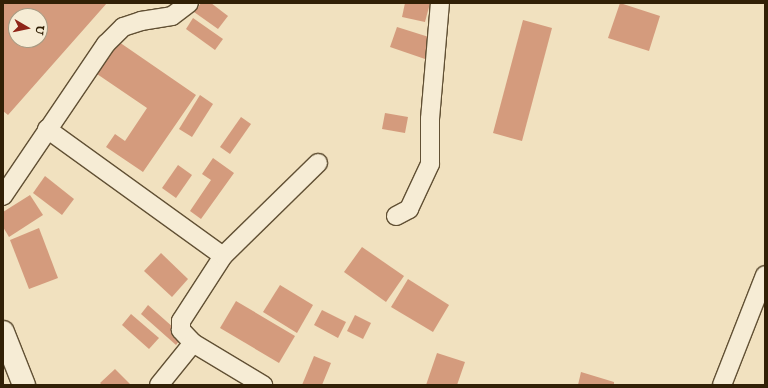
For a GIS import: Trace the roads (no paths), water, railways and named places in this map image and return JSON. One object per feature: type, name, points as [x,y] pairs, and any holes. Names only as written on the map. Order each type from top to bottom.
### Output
[{"type":"street","points":[[3,196],[106,44],[123,27],[142,20],[172,16],[189,3]]},
{"type":"street","points":[[396,216],[409,209],[432,157],[430,119],[440,3]]},
{"type":"street","points":[[47,129],[223,256]]},
{"type":"street","points":[[263,385],[192,343],[181,330],[181,321],[223,256],[318,163]]},
{"type":"street","points":[[722,385],[765,275]]},
{"type":"street","points":[[3,332],[24,385]]},
{"type":"street","points":[[159,385],[192,343]]}]
